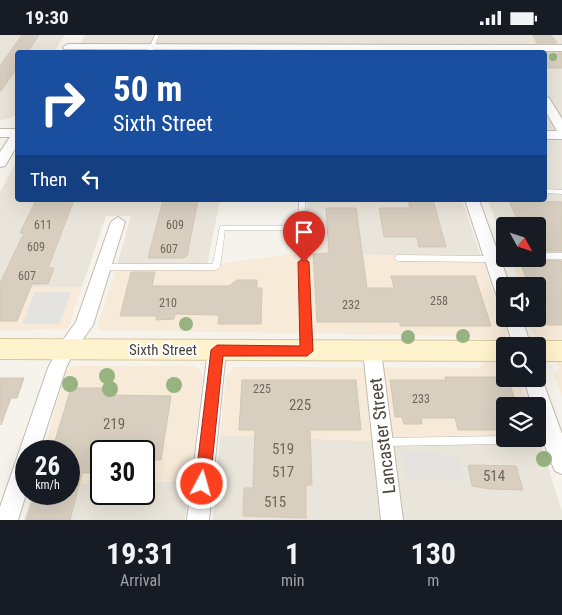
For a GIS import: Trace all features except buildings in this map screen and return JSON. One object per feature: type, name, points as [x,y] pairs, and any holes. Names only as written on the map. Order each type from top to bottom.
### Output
[{"type":"street","points":[[74,35],[66,50],[517,50],[562,48]]},
{"type":"street","points":[[416,35],[421,50]]},
{"type":"street","points":[[547,103],[562,129]]},
{"type":"street","points":[[0,133],[15,133]]},
{"type":"street","points":[[547,135],[562,135]]},
{"type":"street","points":[[0,163],[15,138]]},
{"type":"street","points":[[473,202],[496,257]]},
{"type":"street","points":[[33,440],[56,372],[66,349],[84,325],[118,222]]},
{"type":"street","name":"Sixth Street","points":[[0,349],[496,351]]},
{"type":"street","points":[[198,520],[217,350]]},
{"type":"street","name":"Lancaster Street","points":[[372,351],[392,520]]},
{"type":"street","points":[[546,351],[562,351]]},
{"type":"street","points":[[536,387],[562,464]]},
{"type":"street","points":[[7,520],[15,495]]},
{"type":"lane","points":[[150,50],[157,35]]},
{"type":"lane","points":[[547,191],[562,191]]},
{"type":"lane","points":[[302,202],[307,351]]},
{"type":"lane","points":[[103,267],[216,267],[222,228],[302,228]]},
{"type":"lane","points":[[546,256],[562,256]]},
{"type":"lane","points":[[398,258],[496,257]]},
{"type":"lane","points":[[383,442],[554,439]]},
{"type":"shaded area","points":[[0,35],[65,35],[55,50],[15,50],[15,116],[0,121]]},
{"type":"shaded area","points":[[85,35],[562,35],[562,256],[546,256],[546,217],[496,217],[496,222],[489,202],[547,202],[547,50],[78,50]]},
{"type":"shaded area","points":[[15,164],[15,202],[220,202],[207,265],[117,265],[131,216],[106,216],[82,287],[0,287],[0,192]]},
{"type":"shaded area","points":[[307,202],[463,202],[482,259],[308,252]]},
{"type":"shaded area","points":[[308,252],[482,259],[496,303],[496,327],[506,327],[507,335],[505,337],[496,337],[496,341],[494,341],[465,336],[102,330],[97,328],[117,265],[207,265]]},
{"type":"shaded area","points":[[546,256],[562,256],[562,397],[554,376],[556,371],[560,369],[546,350],[546,337],[536,337],[529,327],[546,327],[546,277],[518,277],[514,267],[546,267]]},
{"type":"shaded area","points":[[0,287],[82,287],[68,329],[0,331]]},
{"type":"shaded area","points":[[35,292],[71,292],[60,324],[22,324]]},
{"type":"shaded area","points":[[485,362],[496,363],[496,387],[522,387],[525,397],[496,397],[496,440],[383,442],[220,435],[226,377],[235,367],[478,368]]},
{"type":"shaded area","points":[[74,366],[194,366],[199,369],[203,376],[190,482],[155,482],[155,440],[90,440],[90,483],[80,483],[80,440],[47,440],[66,370]]},
{"type":"shaded area","points":[[220,435],[395,441],[496,440],[496,447],[542,447],[562,511],[562,520],[213,520]]},
{"type":"shaded area","points":[[402,452],[458,454],[463,479],[405,478]]},
{"type":"shaded area","points":[[155,482],[190,482],[185,520],[24,520],[29,505],[80,505],[80,483],[90,483],[90,505],[155,505]]},
{"type":"route","points":[[202,484],[217,350],[307,351],[304,262]]}]
